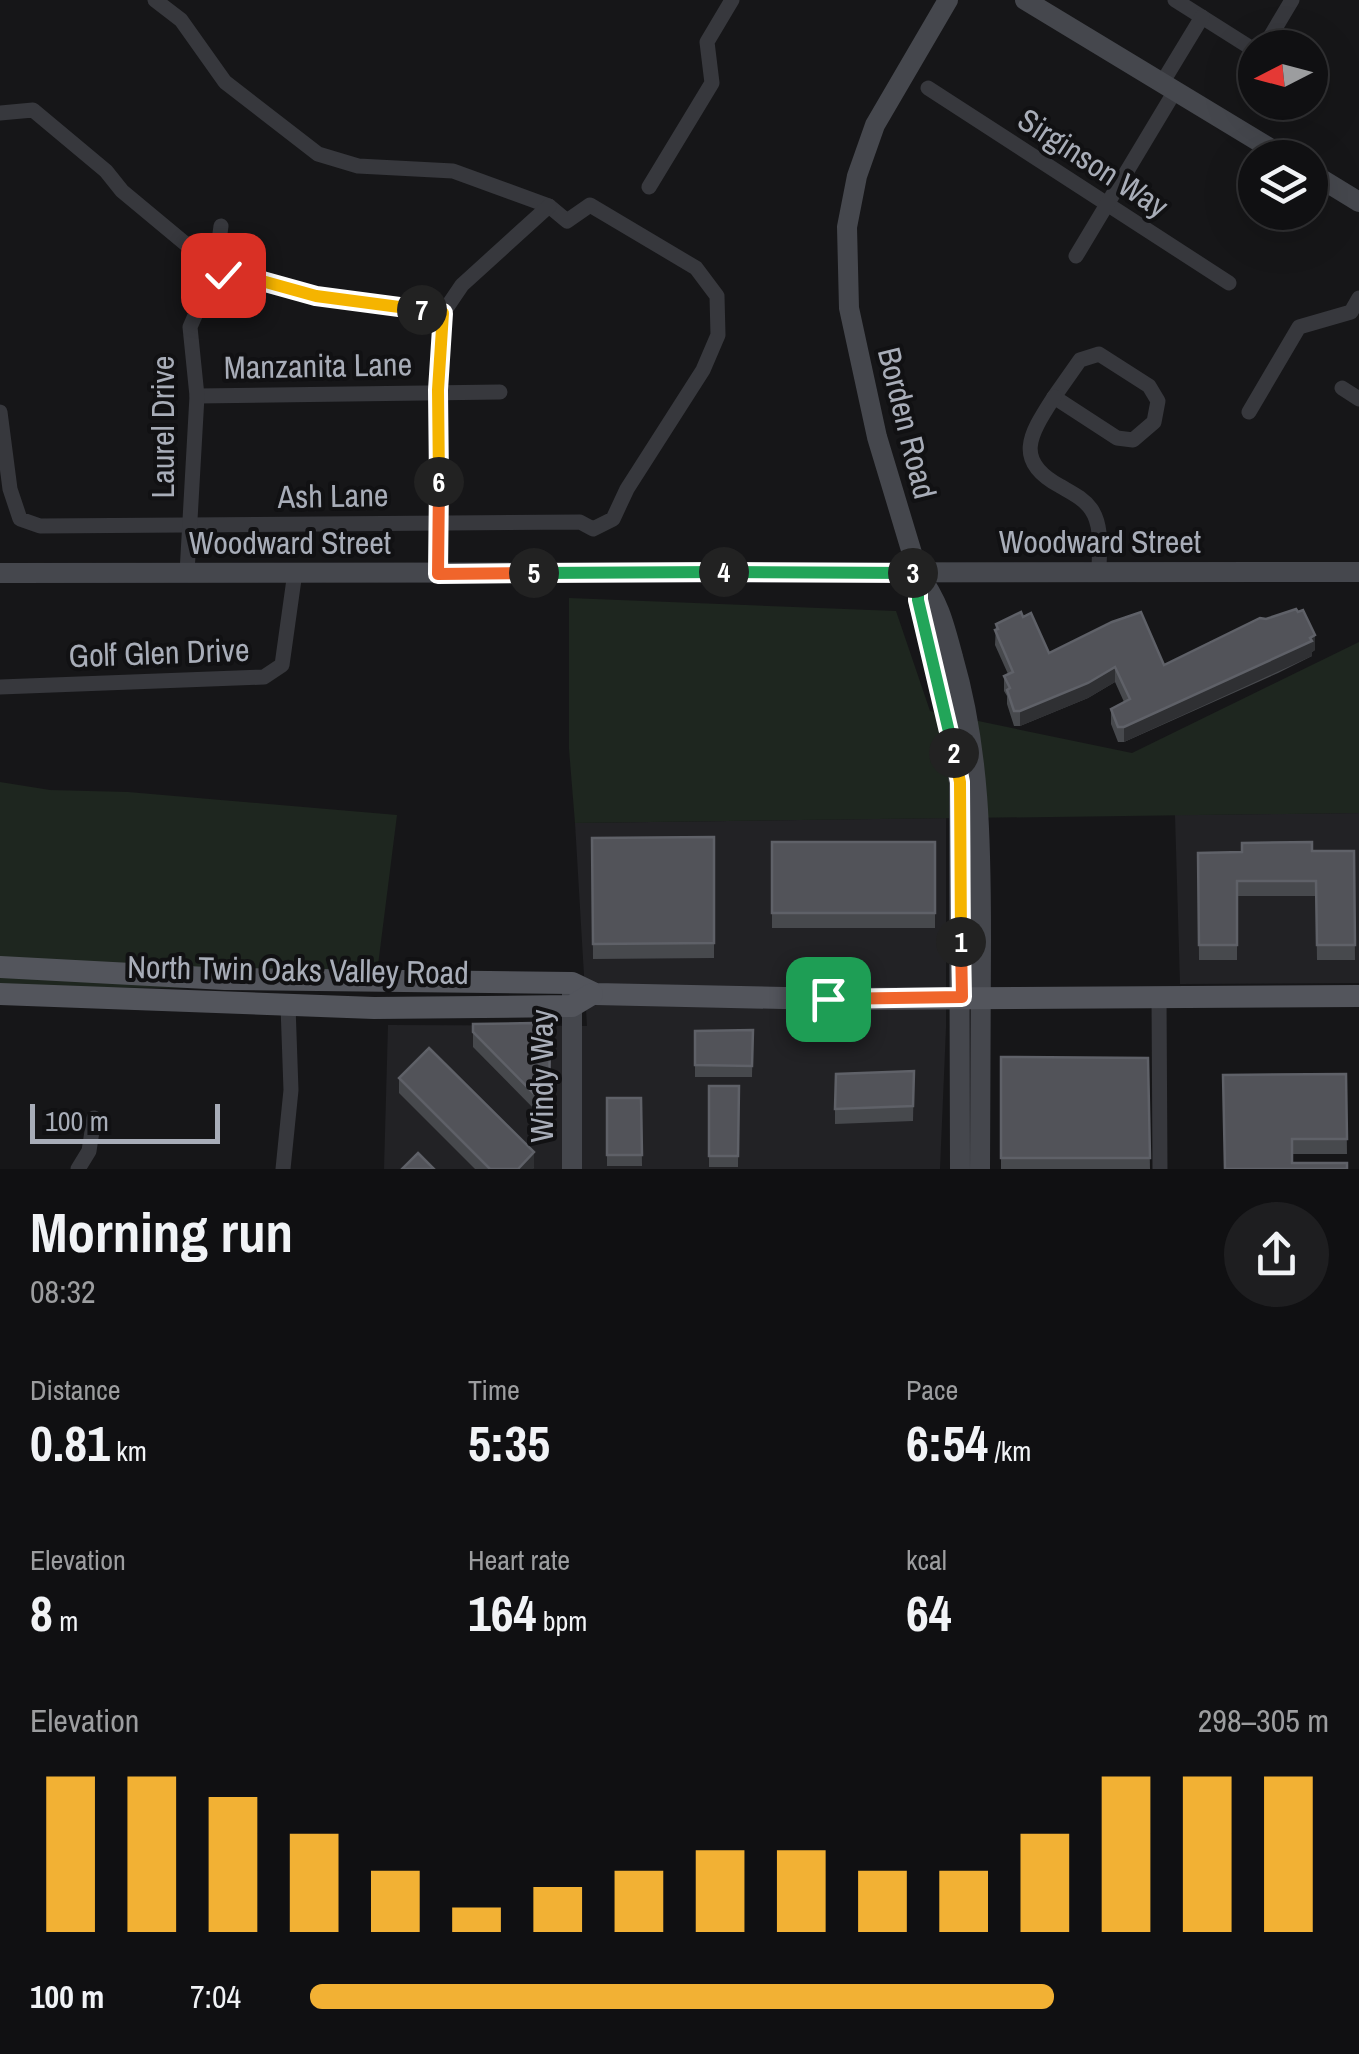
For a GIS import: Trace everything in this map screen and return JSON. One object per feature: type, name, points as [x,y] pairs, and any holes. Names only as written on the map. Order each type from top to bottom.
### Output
[{"type":"main road","name":"Borden Road","points":[[948,0],[876,125],[857,176],[847,227],[849,308],[877,437],[918,573],[918,600],[958,721],[960,782],[971,840],[972,997]]},
{"type":"main road","points":[[1025,0],[1256,140]]},
{"type":"main road","points":[[1328,183],[1359,202]]},
{"type":"main road","name":"Woodward Street","points":[[0,573],[1359,572]]},
{"type":"main road","name":"North Twin Oaks Valley Road","points":[[0,967],[579,994],[828,999],[1359,996]]},
{"type":"main road","name":"North Twin Oaks Valley Road","points":[[0,994],[288,1006],[579,994]]},
{"type":"main road","name":"Windy Way","points":[[572,1169],[579,994]]},
{"type":"main road","points":[[960,1169],[972,997]]},
{"type":"main road","points":[[972,997],[980,1169]]},
{"type":"street","points":[[648,188],[712,82],[708,42],[732,0]]},
{"type":"street","points":[[1175,0],[1251,48],[1267,42],[1292,0]]},
{"type":"street","points":[[162,2],[181,20],[224,82],[318,154],[358,166],[453,171],[549,206],[462,286],[443,313],[438,390],[438,574]]},
{"type":"street","points":[[1076,256],[1202,16]]},
{"type":"street","name":"Sirginson Way","points":[[928,88],[1229,283]]},
{"type":"street","points":[[0,113],[33,110],[215,270],[316,296],[443,313]]},
{"type":"street","name":"Ash Lane","points":[[0,412],[10,489],[20,519],[40,526],[580,522],[593,529],[613,519],[703,370],[718,335],[717,296],[696,268],[590,205],[567,220],[549,206]]},
{"type":"street","name":"Laurel Drive","points":[[187,573],[197,396],[190,327],[215,270],[221,226]]},
{"type":"street","points":[[1249,412],[1299,327],[1351,312],[1359,298]]},
{"type":"street","points":[[1054,396],[1116,438],[1133,440],[1154,422],[1158,401],[1149,386],[1099,354],[1080,360],[1054,396],[1032,431],[1030,456],[1044,478],[1081,498],[1093,512],[1099,527],[1100,571]]},
{"type":"street","points":[[1342,388],[1359,398]]},
{"type":"street","name":"Manzanita Lane","points":[[197,396],[500,392]]},
{"type":"street","name":"Golf Glen Drive","points":[[0,687],[264,678],[282,664],[296,572]]},
{"type":"street","points":[[1160,997],[1160,1169]]},
{"type":"street","points":[[283,1169],[290,1090],[288,1006]]},
{"type":"street","points":[[78,1169],[88,1151],[94,1118]]},
{"type":"shaded area","points":[[569,598],[896,611],[930,711],[1132,753],[1359,642],[1359,813],[575,823],[569,749]]},
{"type":"shaded area","points":[[0,782],[50,790],[128,792],[397,815],[375,989],[0,987]]},
{"type":"shaded area","points":[[1359,813],[1359,983],[1180,984],[1175,815]]},
{"type":"shaded area","points":[[946,818],[946,1028],[940,1169],[384,1169],[388,1025],[587,1026],[575,823]]},
{"type":"building","points":[[1303,610],[1315,635],[1310,638],[1312,641],[1124,727],[1118,727],[1111,709],[1130,699],[1115,667],[1088,683],[1014,711],[1004,676],[1013,672],[995,630],[996,624],[1021,612],[1023,617],[1031,613],[1049,653],[1141,612],[1164,665],[1260,618]]},
{"type":"building","points":[[714,837],[714,943],[593,944],[592,838]]},
{"type":"building","points":[[772,842],[935,842],[935,913],[772,913]]},
{"type":"building","points":[[1312,842],[1312,851],[1354,851],[1355,945],[1317,945],[1316,881],[1237,881],[1237,945],[1199,945],[1198,853],[1242,852],[1242,843]]},
{"type":"building","points":[[534,1023],[550,1039],[549,1100],[540,1100],[473,1032],[473,1024]]},
{"type":"building","points":[[753,1030],[752,1066],[695,1065],[695,1031]]},
{"type":"building","points":[[429,1048],[534,1152],[518,1169],[490,1169],[399,1078]]},
{"type":"building","points":[[1001,1057],[1148,1058],[1150,1158],[1001,1158]]},
{"type":"building","points":[[914,1071],[913,1106],[835,1109],[836,1074]]},
{"type":"building","points":[[1346,1074],[1347,1139],[1292,1139],[1292,1163],[1347,1163],[1347,1169],[1225,1169],[1223,1075]]},
{"type":"building","points":[[709,1086],[739,1086],[738,1156],[709,1156]]},
{"type":"building","points":[[607,1098],[641,1098],[642,1155],[607,1155]]},
{"type":"building","points":[[418,1153],[434,1169],[402,1169]]},
{"type":"route","points":[[223,275],[316,296],[443,313],[438,390],[438,574],[918,573],[918,600],[945,702],[960,782],[962,997],[828,999]]}]
